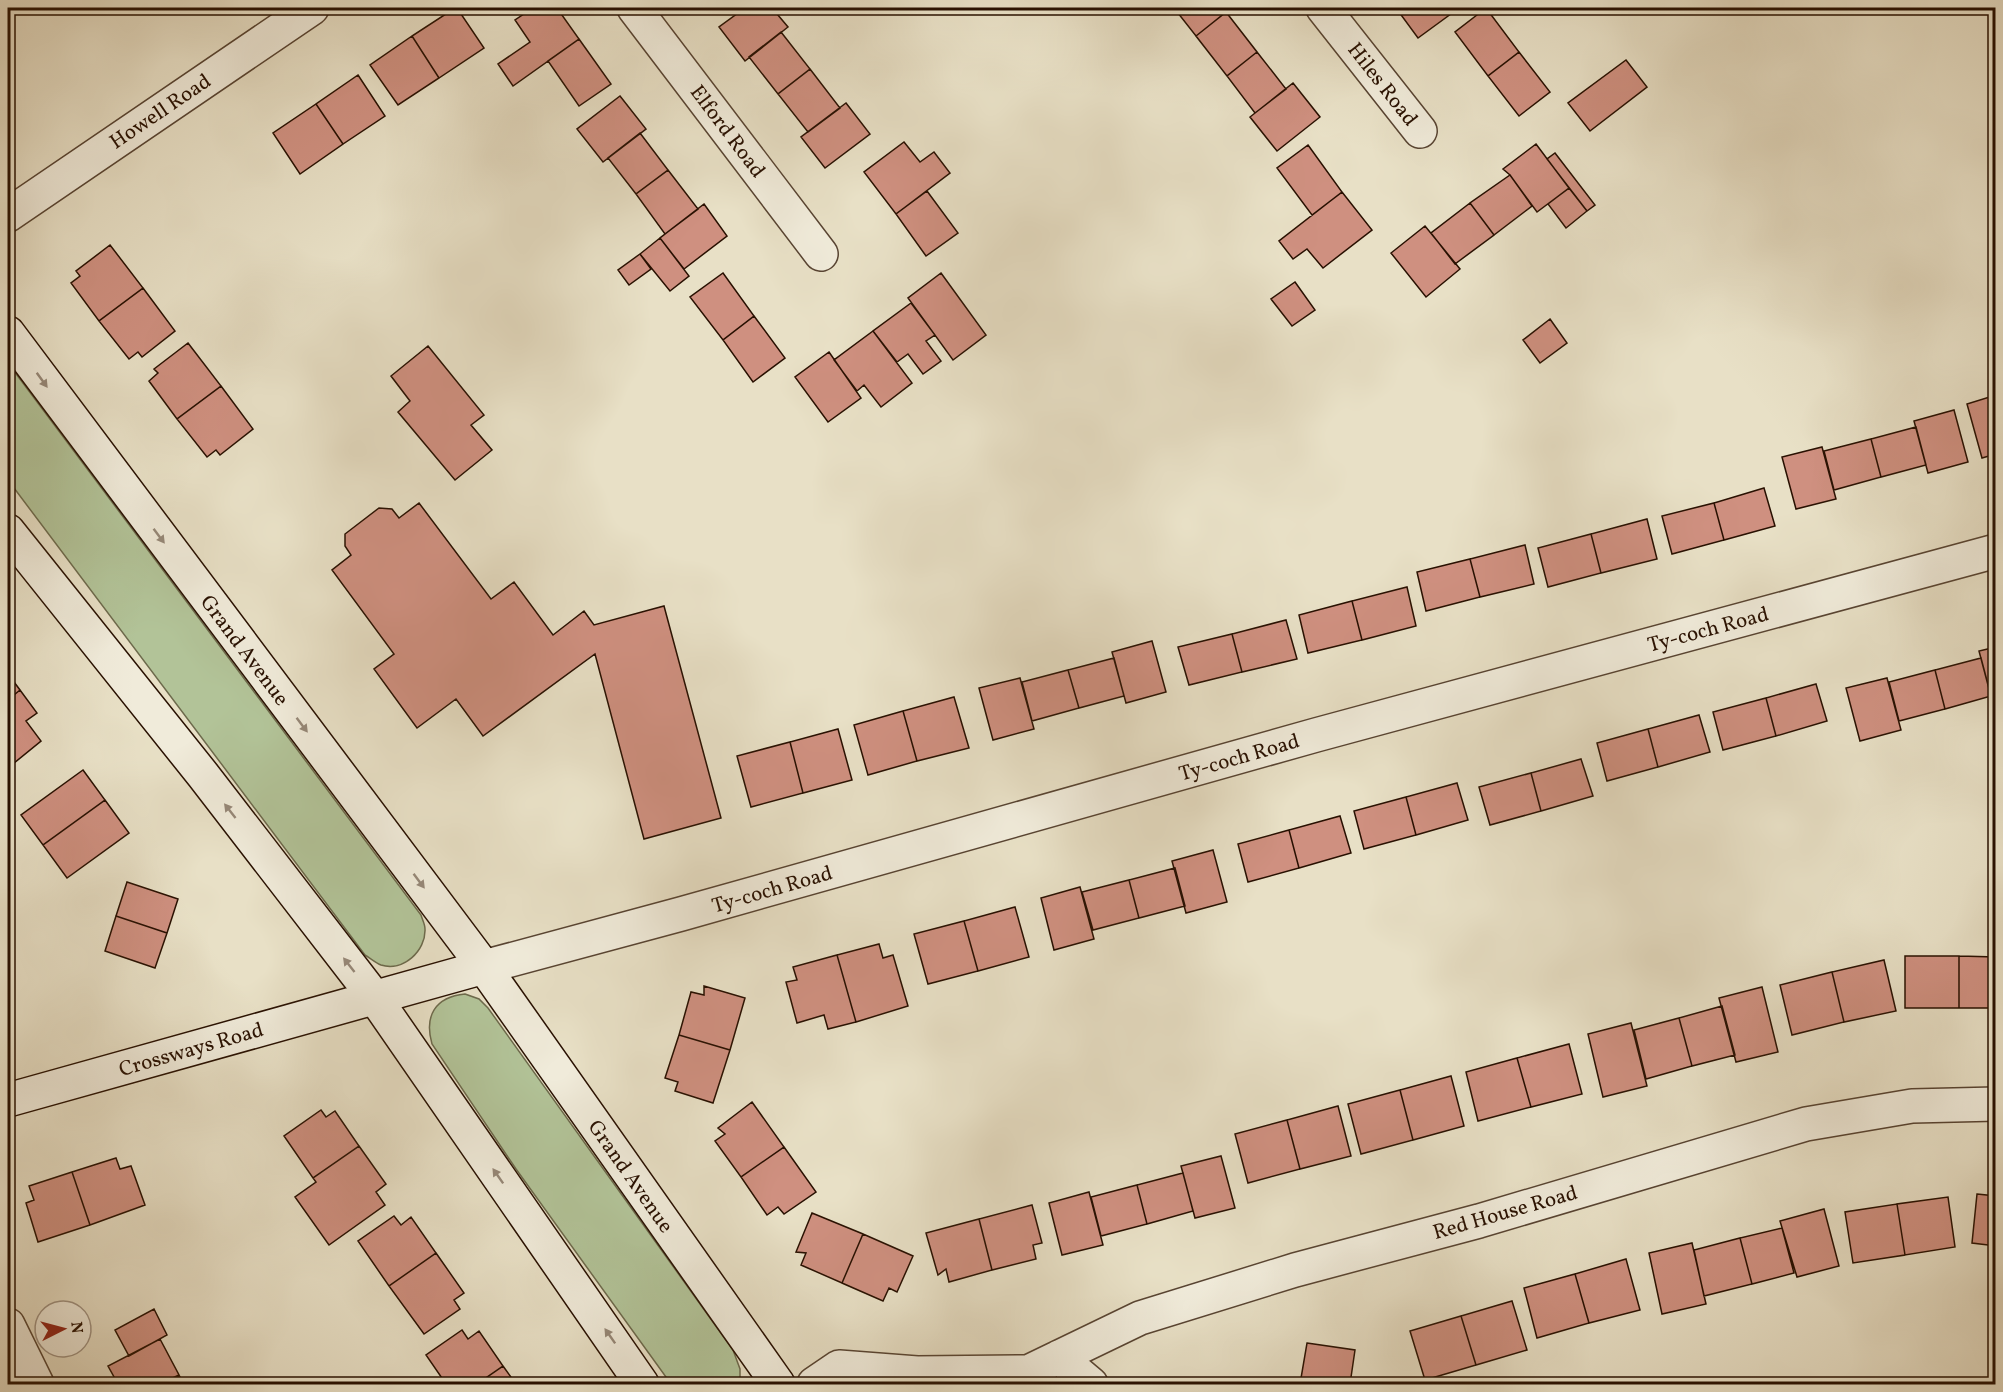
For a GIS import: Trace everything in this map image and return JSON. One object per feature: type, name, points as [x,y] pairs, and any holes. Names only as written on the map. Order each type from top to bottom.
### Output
[{"type":"street","name":"Howell Road","points":[[8,215],[312,8]]},
{"type":"street","name":"Elford Road","points":[[634,8],[821,254]]},
{"type":"street","name":"Hiles Road","points":[[1323,8],[1420,131]]},
{"type":"street","name":"Grand Avenue","points":[[8,333],[484,967],[778,1384]]},
{"type":"street","points":[[8,531],[375,998],[642,1384]]},
{"type":"street","name":"Ty-coch Road","points":[[484,967],[681,914],[1316,735],[1995,551]]},
{"type":"street","points":[[375,998],[484,967]]},
{"type":"street","name":"Crossways Road","points":[[8,1100],[375,998]]},
{"type":"street","name":"Red House Road","points":[[814,1384],[839,1367],[1023,1378],[1059,1357],[1140,1318],[1295,1270],[1479,1221],[1806,1124],[1912,1106],[1995,1104]]},
{"type":"street","points":[[8,1325],[37,1384]]},
{"type":"street","points":[[1059,1357],[1091,1384]]},
{"type":"green space","points":[[8,363],[421,915],[425,927],[424,937],[422,945],[412,958],[389,966],[381,965],[365,955],[8,480]]},
{"type":"green space","points":[[465,994],[479,999],[488,1008],[733,1350],[740,1369],[740,1384],[671,1384],[516,1169],[432,1044],[430,1025],[434,1010],[446,999]]},
{"type":"building","points":[[455,8],[484,48],[439,78],[412,36]]},
{"type":"building","points":[[533,8],[557,8],[579,39],[513,86],[498,64],[530,42],[515,20]]},
{"type":"building","points":[[701,8],[714,8],[706,13]]},
{"type":"building","points":[[745,8],[772,8],[788,27],[745,61],[719,27]]},
{"type":"building","points":[[1174,8],[1223,8],[1226,12],[1196,36]]},
{"type":"building","points":[[1396,8],[1459,8],[1418,38]]},
{"type":"building","points":[[1486,8],[1519,52],[1488,76],[1455,32]]},
{"type":"building","points":[[1226,12],[1257,52],[1227,76],[1196,36]]},
{"type":"building","points":[[781,32],[810,69],[778,94],[749,57]]},
{"type":"building","points":[[412,36],[439,78],[398,105],[370,65]]},
{"type":"building","points":[[579,39],[611,84],[579,106],[548,61]]},
{"type":"building","points":[[1257,52],[1286,89],[1255,113],[1227,76]]},
{"type":"building","points":[[1519,52],[1550,92],[1519,116],[1488,76]]},
{"type":"building","points":[[1626,60],[1647,87],[1590,131],[1568,103]]},
{"type":"building","points":[[810,69],[840,108],[808,132],[778,94]]},
{"type":"building","points":[[358,75],[385,116],[343,144],[316,104]]},
{"type":"building","points":[[1293,83],[1320,117],[1277,151],[1250,117]]},
{"type":"building","points":[[620,96],[646,129],[603,162],[577,129]]},
{"type":"building","points":[[846,103],[870,134],[825,168],[801,137]]},
{"type":"building","points":[[316,104],[343,144],[300,174],[273,133]]},
{"type":"building","points":[[640,133],[668,170],[636,194],[608,158]]},
{"type":"building","points":[[904,142],[920,162],[934,152],[950,173],[896,214],[864,172]]},
{"type":"building","points":[[1536,144],[1569,188],[1537,212],[1503,169]]},
{"type":"building","points":[[1308,145],[1342,192],[1312,215],[1277,168]]},
{"type":"building","points":[[1555,153],[1595,205],[1587,211],[1547,159]]},
{"type":"building","points":[[668,170],[698,209],[665,234],[636,194]]},
{"type":"building","points":[[1510,175],[1532,206],[1494,235],[1470,203]]},
{"type":"building","points":[[1569,188],[1587,211],[1566,228],[1548,204]]},
{"type":"building","points":[[927,191],[958,233],[926,256],[896,214]]},
{"type":"building","points":[[1342,192],[1372,230],[1323,268],[1307,249],[1293,259],[1279,241]]},
{"type":"building","points":[[1470,203],[1494,235],[1455,264],[1431,233]]},
{"type":"building","points":[[704,204],[727,236],[684,269],[660,238]]},
{"type":"building","points":[[1425,226],[1460,269],[1426,297],[1391,253]]},
{"type":"building","points":[[660,238],[689,276],[670,291],[640,254]]},
{"type":"building","points":[[110,245],[143,288],[99,321],[71,283],[80,276],[76,271]]},
{"type":"building","points":[[640,254],[651,269],[629,285],[618,270]]},
{"type":"building","points":[[723,273],[754,316],[723,340],[690,297]]},
{"type":"building","points":[[941,273],[986,335],[953,360],[908,298]]},
{"type":"building","points":[[1295,282],[1315,310],[1292,326],[1271,299]]},
{"type":"building","points":[[143,288],[175,331],[142,357],[138,352],[129,359],[99,321]]},
{"type":"building","points":[[911,303],[935,335],[926,341],[941,361],[923,374],[908,354],[897,362],[873,331]]},
{"type":"building","points":[[754,316],[785,358],[753,382],[723,340]]},
{"type":"building","points":[[1550,319],[1567,343],[1540,363],[1523,340]]},
{"type":"building","points":[[873,331],[912,383],[881,407],[864,385],[857,391],[834,360]]},
{"type":"building","points":[[188,343],[221,386],[177,419],[149,381],[158,373],[154,369]]},
{"type":"building","points":[[428,346],[484,415],[471,425],[492,450],[455,480],[398,412],[410,401],[391,376]]},
{"type":"building","points":[[829,352],[861,398],[828,422],[795,377]]},
{"type":"building","points":[[221,386],[253,429],[220,455],[216,450],[207,457],[177,419]]},
{"type":"building","points":[[1996,395],[1996,454],[1982,458],[1967,404]]},
{"type":"building","points":[[1954,410],[1968,462],[1928,473],[1914,421]]},
{"type":"building","points":[[1916,427],[1926,465],[1881,477],[1871,439]]},
{"type":"building","points":[[1871,439],[1881,477],[1834,490],[1824,451]]},
{"type":"building","points":[[1822,447],[1836,499],[1796,509],[1782,457]]},
{"type":"building","points":[[1764,488],[1775,526],[1724,540],[1714,503]]},
{"type":"building","points":[[419,503],[491,599],[514,582],[553,635],[584,611],[594,625],[664,606],[721,818],[644,839],[595,654],[483,736],[456,699],[417,728],[374,669],[394,654],[332,570],[351,555],[345,546],[345,534],[379,508],[392,509],[399,518]]},
{"type":"building","points":[[1714,503],[1724,540],[1672,554],[1662,516]]},
{"type":"building","points":[[1647,519],[1657,559],[1601,573],[1591,534]]},
{"type":"building","points":[[1591,534],[1601,573],[1548,587],[1538,548]]},
{"type":"building","points":[[1525,545],[1534,584],[1480,597],[1470,559]]},
{"type":"building","points":[[1470,559],[1480,597],[1426,611],[1417,572]]},
{"type":"building","points":[[1407,587],[1416,626],[1362,640],[1352,601]]},
{"type":"building","points":[[1352,601],[1362,640],[1308,653],[1299,615]]},
{"type":"building","points":[[1286,620],[1297,659],[1242,672],[1232,634]]},
{"type":"building","points":[[1232,634],[1242,672],[1189,685],[1178,647]]},
{"type":"building","points":[[1152,641],[1166,692],[1126,703],[1112,652]]},
{"type":"building","points":[[1996,647],[1996,703],[1993,704],[1979,651]]},
{"type":"building","points":[[1114,658],[1124,696],[1079,708],[1068,670]]},
{"type":"building","points":[[1981,658],[1991,696],[1945,709],[1935,670]]},
{"type":"building","points":[[1068,670],[1079,708],[1032,721],[1022,682]]},
{"type":"building","points":[[1935,670],[1945,709],[1899,721],[1889,682]]},
{"type":"building","points":[[8,674],[20,690],[8,700]]},
{"type":"building","points":[[1020,678],[1034,729],[993,740],[979,688]]},
{"type":"building","points":[[1887,678],[1901,730],[1860,741],[1846,688]]},
{"type":"building","points":[[1816,684],[1827,721],[1776,736],[1766,698]]},
{"type":"building","points":[[20,690],[37,713],[26,721],[41,741],[8,768],[8,700]]},
{"type":"building","points":[[954,697],[969,748],[917,761],[903,711]]},
{"type":"building","points":[[1766,698],[1776,736],[1723,750],[1713,712]]},
{"type":"building","points":[[903,711],[917,761],[868,775],[854,725]]},
{"type":"building","points":[[1699,715],[1710,752],[1658,767],[1648,729]]},
{"type":"building","points":[[838,729],[852,780],[803,793],[790,742]]},
{"type":"building","points":[[1648,729],[1658,767],[1607,781],[1597,743]]},
{"type":"building","points":[[790,742],[803,793],[751,807],[737,756]]},
{"type":"building","points":[[1581,759],[1593,796],[1541,811],[1531,773]]},
{"type":"building","points":[[83,770],[105,800],[43,845],[21,815]]},
{"type":"building","points":[[1531,773],[1541,811],[1490,825],[1479,787]]},
{"type":"building","points":[[1457,783],[1468,820],[1416,835],[1406,797]]},
{"type":"building","points":[[1406,797],[1416,835],[1364,849],[1354,811]]},
{"type":"building","points":[[105,800],[129,833],[67,878],[43,845]]},
{"type":"building","points":[[1340,816],[1351,853],[1299,868],[1289,830]]},
{"type":"building","points":[[1289,830],[1299,868],[1248,882],[1238,844]]},
{"type":"building","points":[[1213,850],[1227,902],[1186,913],[1172,861]]},
{"type":"building","points":[[1175,868],[1185,906],[1139,918],[1129,880]]},
{"type":"building","points":[[1129,880],[1139,918],[1093,930],[1082,892]]},
{"type":"building","points":[[127,882],[178,899],[167,933],[116,916]]},
{"type":"building","points":[[1080,887],[1094,939],[1054,950],[1041,898]]},
{"type":"building","points":[[1015,907],[1029,957],[978,971],[964,921]]},
{"type":"building","points":[[116,916],[167,933],[155,968],[105,951]]},
{"type":"building","points":[[964,921],[978,971],[928,984],[914,934]]},
{"type":"building","points":[[879,944],[883,958],[893,955],[908,1006],[856,1022],[837,955]]},
{"type":"building","points":[[837,955],[856,1022],[828,1029],[824,1015],[797,1023],[786,982],[797,980],[793,967]]},
{"type":"building","points":[[1905,956],[1959,956],[1959,1008],[1905,1008]]},
{"type":"building","points":[[1959,956],[1996,957],[1996,1008],[1959,1008]]},
{"type":"building","points":[[1884,960],[1896,1011],[1844,1022],[1832,972]]},
{"type":"building","points":[[1832,972],[1844,1022],[1792,1035],[1780,985]]},
{"type":"building","points":[[704,986],[745,998],[730,1050],[679,1035],[691,992],[704,995]]},
{"type":"building","points":[[1762,987],[1778,1052],[1736,1062],[1719,998]]},
{"type":"building","points":[[1722,1006],[1735,1055],[1692,1066],[1679,1018]]},
{"type":"building","points":[[1679,1018],[1692,1066],[1646,1079],[1634,1030]]},
{"type":"building","points":[[1631,1023],[1647,1086],[1603,1097],[1588,1034]]},
{"type":"building","points":[[679,1035],[730,1050],[713,1103],[675,1091],[678,1082],[665,1078]]},
{"type":"building","points":[[1569,1044],[1582,1094],[1531,1107],[1517,1058]]},
{"type":"building","points":[[1517,1058],[1531,1107],[1478,1121],[1466,1072]]},
{"type":"building","points":[[1451,1076],[1464,1126],[1413,1140],[1400,1090]]},
{"type":"building","points":[[1400,1090],[1413,1140],[1361,1154],[1348,1104]]},
{"type":"building","points":[[752,1102],[784,1147],[741,1177],[715,1141],[725,1134],[718,1128]]},
{"type":"building","points":[[1338,1106],[1351,1156],[1300,1169],[1287,1120]]},
{"type":"building","points":[[321,1110],[326,1117],[335,1111],[359,1146],[313,1178],[284,1136]]},
{"type":"building","points":[[1287,1120],[1300,1169],[1248,1183],[1235,1134]]},
{"type":"building","points":[[359,1146],[386,1184],[376,1192],[385,1205],[329,1245],[295,1197],[316,1182],[313,1178]]},
{"type":"building","points":[[784,1147],[816,1192],[784,1214],[778,1207],[767,1215],[741,1177]]},
{"type":"building","points":[[1221,1156],[1235,1208],[1195,1218],[1181,1166]]},
{"type":"building","points":[[116,1158],[120,1169],[131,1166],[145,1205],[90,1225],[72,1172]]},
{"type":"building","points":[[72,1172],[90,1225],[38,1242],[26,1203],[34,1200],[29,1186]]},
{"type":"building","points":[[1183,1173],[1193,1211],[1147,1224],[1137,1185]]},
{"type":"building","points":[[1137,1185],[1147,1224],[1101,1236],[1091,1197]]},
{"type":"building","points":[[1089,1192],[1103,1245],[1062,1255],[1049,1203]]},
{"type":"building","points":[[1977,1194],[1996,1196],[1996,1246],[1972,1243]]},
{"type":"building","points":[[1948,1197],[1955,1247],[1905,1255],[1897,1204]]},
{"type":"building","points":[[1897,1204],[1905,1255],[1853,1263],[1845,1212]]},
{"type":"building","points":[[1032,1205],[1042,1243],[1033,1245],[1036,1259],[992,1270],[979,1219]]},
{"type":"building","points":[[1824,1209],[1839,1266],[1797,1277],[1780,1221]]},
{"type":"building","points":[[812,1213],[863,1234],[842,1283],[801,1265],[806,1253],[796,1252]]},
{"type":"building","points":[[394,1216],[401,1225],[411,1217],[436,1253],[389,1286],[358,1241]]},
{"type":"building","points":[[979,1219],[992,1270],[949,1282],[946,1269],[938,1275],[926,1233]]},
{"type":"building","points":[[1782,1228],[1794,1273],[1752,1284],[1740,1238]]},
{"type":"building","points":[[863,1234],[913,1256],[897,1292],[889,1288],[883,1301],[842,1283]]},
{"type":"building","points":[[1740,1238],[1752,1284],[1704,1296],[1694,1250]]},
{"type":"building","points":[[1692,1243],[1706,1304],[1662,1314],[1649,1253]]},
{"type":"building","points":[[436,1253],[464,1293],[454,1300],[460,1309],[424,1334],[389,1286]]},
{"type":"building","points":[[1626,1259],[1640,1310],[1589,1323],[1575,1274]]},
{"type":"building","points":[[1575,1274],[1589,1323],[1537,1338],[1524,1288]]},
{"type":"building","points":[[1512,1301],[1527,1350],[1476,1365],[1461,1316]]},
{"type":"building","points":[[154,1309],[167,1335],[129,1356],[115,1330]]},
{"type":"building","points":[[1461,1316],[1476,1365],[1425,1380],[1410,1331]]},
{"type":"building","points":[[462,1330],[468,1339],[479,1331],[503,1366],[477,1384],[446,1384],[426,1355]]},
{"type":"building","points":[[160,1339],[179,1375],[160,1384],[118,1384],[108,1366]]},
{"type":"building","points":[[1307,1343],[1355,1350],[1350,1384],[1300,1384]]},
{"type":"building","points":[[503,1366],[516,1384],[477,1384]]},
{"type":"building","points":[[179,1375],[184,1384],[160,1384]]}]
